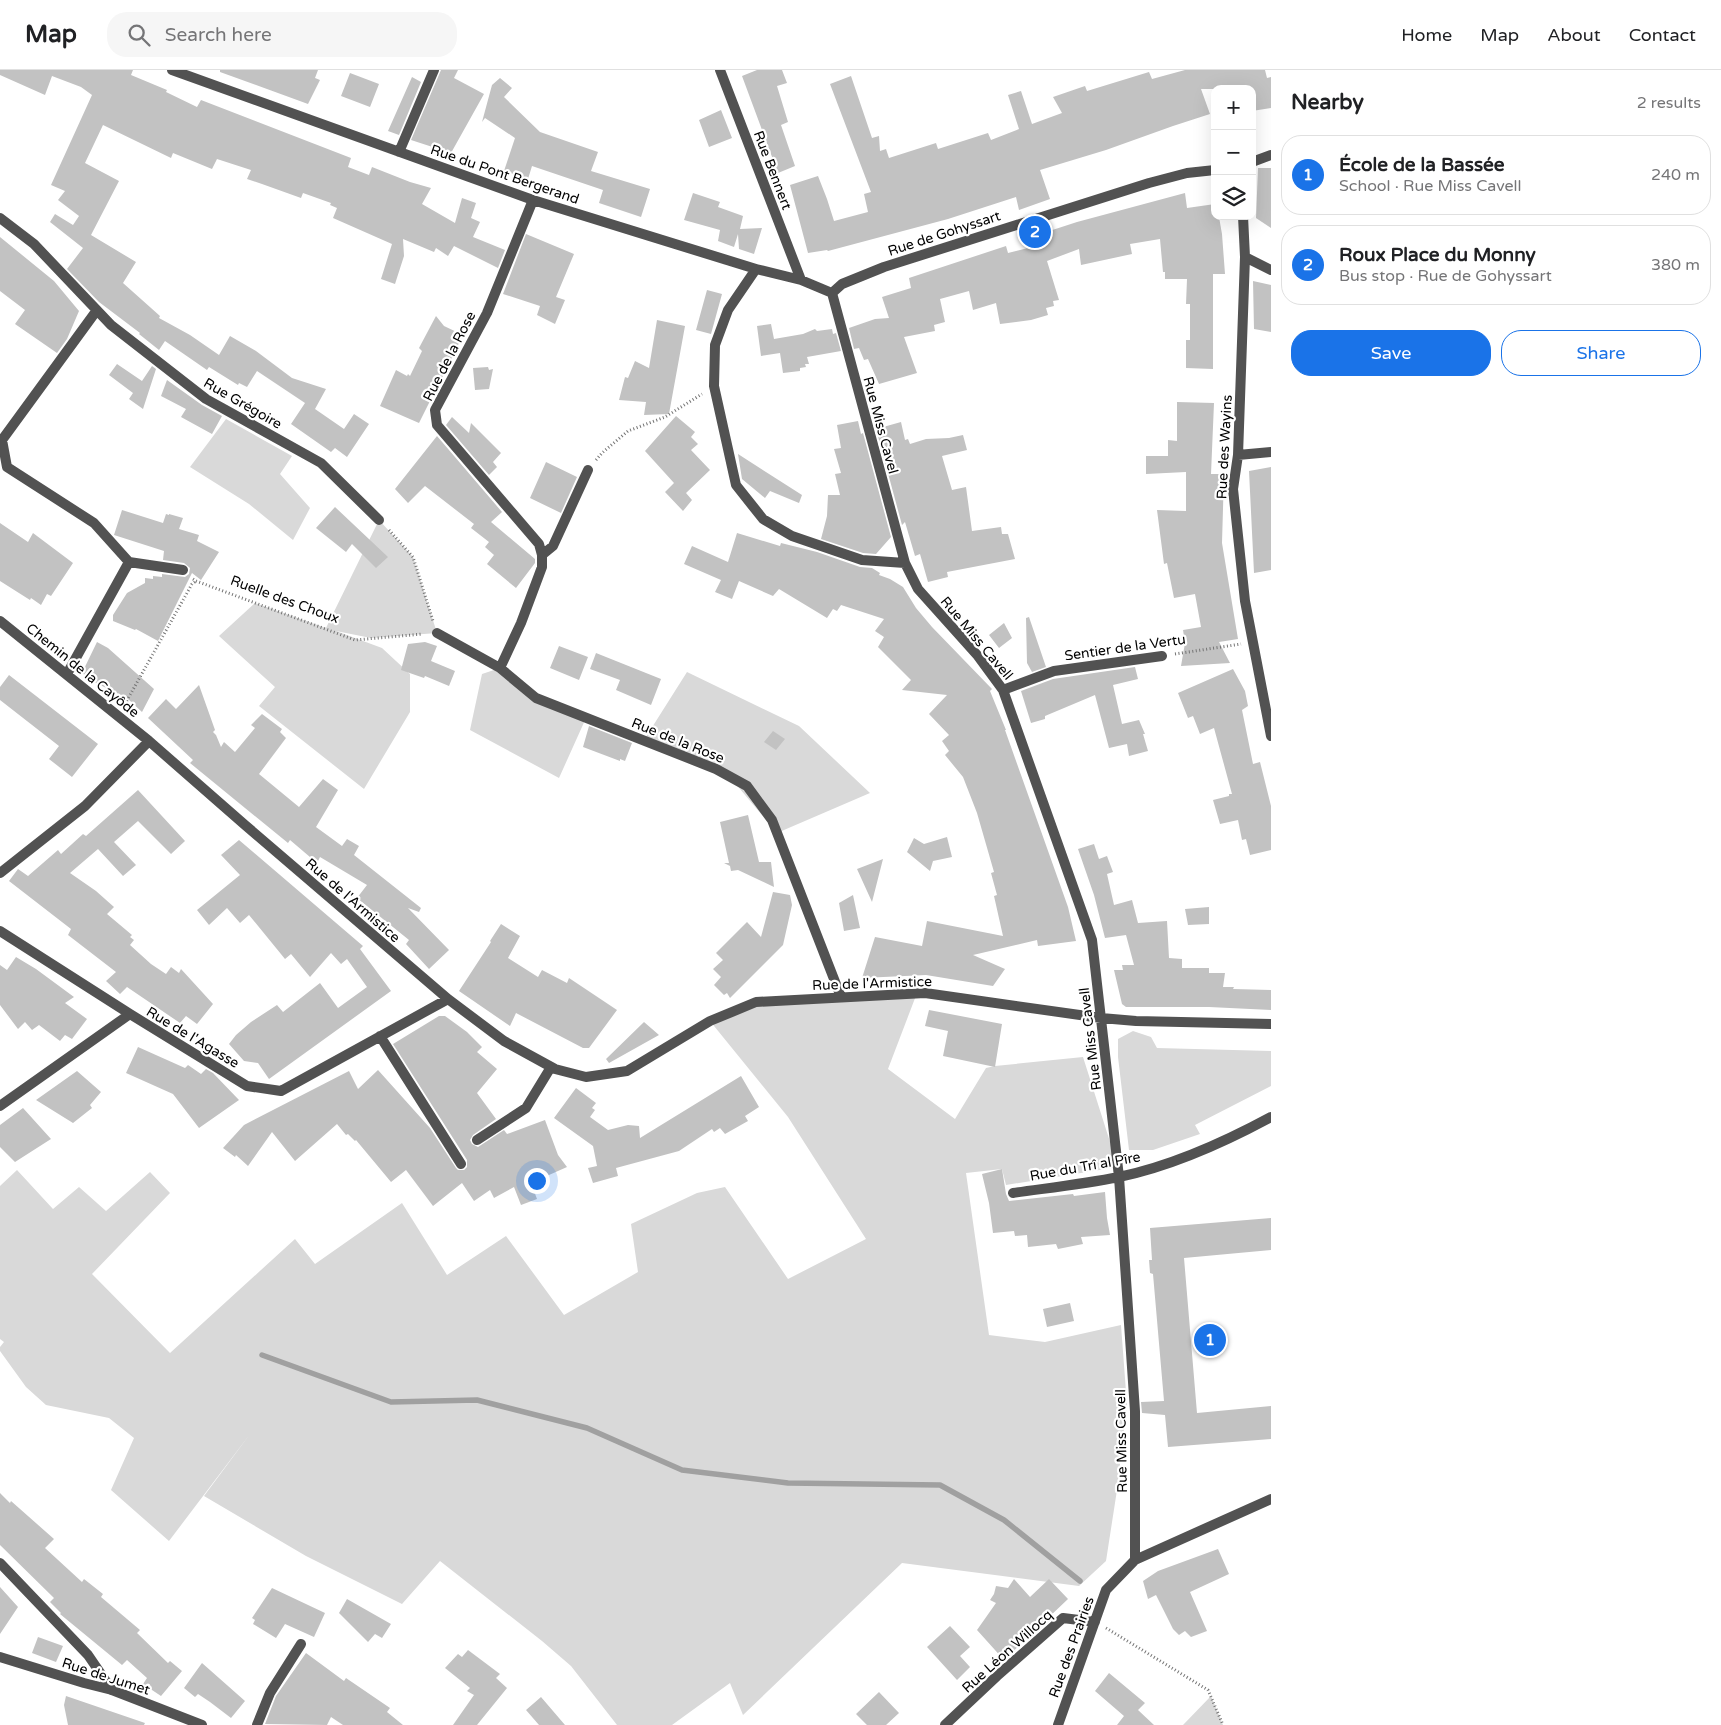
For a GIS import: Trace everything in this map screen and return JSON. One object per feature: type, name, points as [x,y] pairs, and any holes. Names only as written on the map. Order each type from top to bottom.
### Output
[{"type":"street","name":"Rue du Pont Bergerand","points":[[172,70],[533,200],[756,269],[801,280],[832,293]]},
{"type":"street","points":[[399,152],[434,70]]},
{"type":"street","name":"Rue Bennert","points":[[720,70],[801,280]]},
{"type":"street","points":[[1256,161],[1271,156]]},
{"type":"street","name":"Rue de Gohyssart","points":[[832,293],[842,284],[884,267],[967,240],[1149,183],[1186,173],[1211,170]]},
{"type":"street","name":"Rue de la Rose","points":[[533,200],[487,313],[435,410],[437,425],[539,544],[542,555]]},
{"type":"street","name":"Rue Grégoire","points":[[0,218],[34,244],[111,325],[206,399],[321,463],[379,520]]},
{"type":"street","name":"Rue des Wayins","points":[[1243,220],[1245,257],[1238,455],[1233,489],[1245,601],[1271,736]]},
{"type":"street","points":[[1245,257],[1271,270]]},
{"type":"street","points":[[756,269],[728,310],[715,345],[714,386],[736,485],[763,519],[792,536],[862,560],[905,563]]},
{"type":"street","name":"Rue Miss Cavel","points":[[832,293],[905,563]]},
{"type":"street","points":[[97,310],[2,440],[7,467],[94,523],[129,562],[183,570]]},
{"type":"street","points":[[1238,455],[1271,452]]},
{"type":"street","points":[[500,668],[521,623],[542,567],[542,555],[553,546],[588,470]]},
{"type":"street","points":[[67,674],[129,562]]},
{"type":"street","name":"Rue Miss Cavell","points":[[905,563],[918,589],[978,656],[1003,690],[1092,940],[1119,1177],[1135,1411],[1135,1560]]},
{"type":"street","name":"Chemin de la Cayôde","points":[[0,621],[149,740]]},
{"type":"street","name":"Rue de la Rose","points":[[437,633],[500,668],[536,698],[716,769],[747,786],[772,820],[841,997]]},
{"type":"street","name":"Sentier de la Vertu","points":[[1003,690],[1054,671],[1162,656]]},
{"type":"street","points":[[0,873],[85,806],[149,740]]},
{"type":"street","name":"Rue de l'Armistice","points":[[149,740],[245,826],[448,999],[504,1041],[551,1067],[586,1076],[628,1071],[710,1021],[756,1002],[925,993],[1102,1018],[1136,1021],[1271,1024]]},
{"type":"street","name":"Rue de l'Agasse","points":[[0,931],[247,1086],[281,1091],[448,999]]},
{"type":"street","points":[[0,1106],[130,1014]]},
{"type":"street","points":[[380,1036],[461,1164]]},
{"type":"street","points":[[477,1140],[526,1108],[551,1067]]},
{"type":"street","name":"Rue du Trî al Pîre","points":[[1013,1193],[1119,1177],[1153,1168],[1200,1152],[1271,1117]]},
{"type":"street","points":[[1135,1560],[1271,1499]]},
{"type":"street","name":"Rue des Prairies","points":[[1058,1725],[1106,1590],[1135,1560]]},
{"type":"street","points":[[0,1563],[88,1655],[112,1690]]},
{"type":"street","name":"Rue Léon Willocq","points":[[945,1725],[1063,1618],[1095,1622]]},
{"type":"street","points":[[257,1725],[270,1693],[300,1644]]},
{"type":"street","name":"Rue de Jumet","points":[[0,1657],[112,1690],[202,1725]]},
{"type":"path","points":[[588,470],[602,453],[628,430],[665,417],[714,386]]},
{"type":"path","points":[[379,520],[413,557],[437,633]]},
{"type":"path","name":"Ruelle des Choux","points":[[183,570],[196,581],[355,640],[437,633]]},
{"type":"path","points":[[118,716],[192,584],[196,581]]},
{"type":"path","name":"Sentier de la Vertu","points":[[1162,656],[1252,642]]},
{"type":"path","points":[[1095,1622],[1208,1690],[1223,1725]]},
{"type":"shaded area","points":[[226,419],[292,456],[280,474],[310,508],[293,540],[249,504],[190,467]]},
{"type":"shaded area","points":[[379,520],[413,557],[437,633],[371,638],[336,631],[382,648],[410,674],[410,712],[364,789],[259,706],[275,687],[219,636],[255,603],[326,628]]},
{"type":"shaded area","points":[[500,668],[536,698],[586,718],[559,778],[470,730],[482,674]]},
{"type":"shaded area","points":[[687,672],[799,726],[870,793],[777,833],[729,776],[644,740]]},
{"type":"shaded area","points":[[917,993],[888,1069],[955,1119],[986,1068],[1083,1057],[1118,1167],[1006,1185],[1002,1169],[966,1173],[989,1335],[1045,1342],[1121,1325],[1127,1405],[1106,1561],[1079,1586],[902,1563],[743,1715],[730,1683],[672,1725],[617,1725],[571,1666],[440,1561],[402,1604],[306,1556],[204,1496],[250,1434],[169,1541],[111,1490],[134,1438],[109,1418],[46,1405],[26,1387],[0,1351],[0,1347],[4,1342],[0,1339],[0,1186],[17,1170],[53,1209],[79,1187],[106,1211],[150,1172],[170,1193],[92,1274],[170,1353],[295,1239],[315,1264],[402,1203],[447,1275],[506,1236],[564,1315],[638,1272],[631,1224],[697,1193],[725,1187],[788,1279],[866,1239],[788,1117],[710,1021],[756,1002]]},
{"type":"shaded area","points":[[1133,1031],[1151,1037],[1157,1048],[1271,1051],[1271,1086],[1195,1125],[1200,1134],[1153,1150],[1129,1150],[1118,1057],[1118,1039]]},
{"type":"shaded area","points":[[1211,1696],[1223,1725],[1183,1725]]},
{"type":"building","points":[[0,70],[133,70],[131,75],[167,90],[166,92],[197,107],[201,100],[351,158],[348,167],[369,175],[372,167],[431,188],[422,204],[455,223],[462,198],[476,203],[471,218],[480,222],[473,237],[505,250],[498,268],[454,246],[448,256],[436,248],[434,252],[403,239],[404,256],[395,284],[381,279],[392,244],[333,218],[337,208],[330,205],[331,203],[303,193],[301,198],[247,179],[251,170],[217,159],[212,169],[173,153],[171,158],[103,125],[85,163],[119,181],[91,235],[136,262],[123,283],[160,316],[159,318],[190,335],[219,355],[230,336],[256,351],[292,378],[326,389],[315,409],[344,429],[354,414],[369,424],[347,457],[335,448],[331,452],[291,424],[305,403],[257,371],[247,387],[239,383],[238,385],[209,367],[207,370],[165,341],[159,350],[99,302],[67,269],[83,248],[50,222],[55,214],[73,225],[79,216],[58,200],[65,191],[51,185],[92,95],[81,87],[52,76],[45,95],[0,75]]},
{"type":"building","points":[[220,70],[318,70],[315,78],[320,80],[308,104],[220,72]]},
{"type":"building","points":[[441,70],[458,70],[454,78],[484,94],[451,153],[411,140]]},
{"type":"building","points":[[757,70],[782,70],[787,83],[777,86],[788,122],[781,125],[795,166],[778,173],[742,76]]},
{"type":"building","points":[[1185,70],[1265,70],[1267,78],[1271,77],[1271,108],[1256,110],[1256,85],[1211,85],[1211,89],[1201,89],[1210,114],[1106,150],[1040,170],[1050,199],[1019,210],[1016,197],[948,219],[828,251],[808,253],[790,185],[818,176],[834,221],[868,212],[864,194],[871,192],[830,84],[851,76],[872,138],[879,136],[880,151],[886,149],[889,158],[936,143],[938,149],[988,133],[991,140],[1019,129],[1008,95],[1021,91],[1032,124],[1062,113],[1053,97],[1085,86],[1087,91],[1149,72],[1152,79]]},
{"type":"building","points":[[350,73],[379,84],[370,107],[341,96]]},
{"type":"building","points":[[412,77],[421,82],[399,135],[388,131]]},
{"type":"building","points":[[500,78],[512,88],[504,97],[540,132],[598,152],[591,171],[650,189],[641,217],[599,203],[603,190],[532,166],[528,179],[504,171],[515,138],[485,118],[482,122],[492,85]]},
{"type":"building","points":[[721,110],[732,138],[709,147],[699,120]]},
{"type":"building","points":[[1258,168],[1271,168],[1271,228],[1256,218]]},
{"type":"building","points":[[693,193],[720,202],[718,207],[743,216],[740,229],[762,228],[754,254],[739,249],[738,234],[734,247],[718,241],[720,230],[684,220]]},
{"type":"building","points":[[1185,193],[1187,208],[1211,205],[1211,220],[1220,220],[1225,274],[1213,274],[1213,369],[1186,368],[1186,340],[1190,340],[1190,304],[1186,304],[1187,279],[1165,279],[1160,239],[1130,244],[1132,254],[1081,265],[1079,249],[1047,261],[1059,300],[1053,301],[1054,306],[1046,308],[1048,315],[1031,320],[1000,324],[996,303],[973,310],[969,291],[940,299],[945,322],[934,325],[935,331],[904,337],[917,373],[879,384],[868,359],[864,360],[859,348],[854,349],[849,328],[875,319],[889,318],[882,297],[911,288],[909,278],[1006,246],[1008,253],[1036,246],[1034,236],[1077,222]]},
{"type":"building","points":[[526,234],[574,254],[556,297],[565,300],[555,324],[537,315],[540,306],[503,294]]},
{"type":"building","points":[[0,237],[54,281],[79,311],[67,339],[57,353],[15,324],[25,310],[0,291]]},
{"type":"building","points":[[1253,281],[1271,285],[1271,332],[1254,329]]},
{"type":"building","points":[[707,290],[722,294],[711,334],[696,330]]},
{"type":"building","points":[[436,316],[444,326],[463,335],[434,394],[427,394],[431,399],[419,423],[380,406],[396,370],[410,376],[422,351],[419,348]]},
{"type":"building","points":[[657,320],[685,326],[669,414],[644,415],[646,402],[619,400],[625,377],[628,378],[635,361],[649,368]]},
{"type":"building","points":[[771,324],[774,339],[803,334],[815,329],[817,331],[832,329],[833,334],[836,333],[841,351],[807,357],[809,364],[805,364],[806,367],[800,368],[800,371],[783,373],[780,353],[761,356],[757,326]]},
{"type":"building","points":[[117,364],[142,381],[152,366],[156,369],[143,409],[129,399],[133,393],[109,375]]},
{"type":"building","points":[[488,367],[489,370],[493,369],[489,389],[475,390],[473,368]]},
{"type":"building","points":[[167,380],[202,405],[222,416],[212,434],[181,417],[186,409],[161,396]]},
{"type":"building","points":[[1177,402],[1214,403],[1211,474],[1224,474],[1222,543],[1238,639],[1219,642],[1230,663],[1181,666],[1185,643],[1183,630],[1201,627],[1195,594],[1174,598],[1167,563],[1164,564],[1157,510],[1186,511],[1186,472],[1146,474],[1146,456],[1168,456],[1168,440],[1177,441]]},
{"type":"building","points":[[676,416],[695,432],[691,437],[698,444],[691,450],[710,470],[686,493],[692,500],[683,511],[665,492],[674,483],[645,451]]},
{"type":"building","points":[[452,417],[469,433],[471,423],[501,453],[493,462],[497,467],[489,475],[446,425]]},
{"type":"building","points":[[858,421],[861,434],[863,433],[891,537],[876,554],[863,553],[821,539],[827,516],[828,495],[840,495],[835,474],[841,473],[834,449],[841,448],[837,425]]},
{"type":"building","points":[[901,422],[905,440],[908,439],[910,444],[926,439],[963,435],[967,450],[942,456],[952,490],[966,487],[972,531],[1001,527],[1002,534],[1008,534],[1015,559],[947,572],[948,577],[928,582],[920,554],[915,556],[905,522],[902,525],[876,429]]},
{"type":"building","points":[[437,436],[502,512],[491,522],[535,559],[535,563],[516,588],[487,564],[494,555],[485,547],[489,542],[471,528],[474,524],[425,486],[408,503],[395,489]]},
{"type":"building","points":[[738,454],[802,495],[799,503],[770,491],[765,498],[742,479]]},
{"type":"building","points":[[546,462],[577,477],[561,513],[530,498]]},
{"type":"building","points":[[1271,467],[1271,570],[1254,573],[1249,471]]},
{"type":"building","points":[[335,507],[388,557],[376,568],[352,544],[346,552],[316,528]]},
{"type":"building","points":[[122,510],[163,523],[166,514],[183,518],[179,529],[199,535],[197,541],[219,552],[201,580],[192,573],[158,641],[136,629],[113,621],[113,615],[127,593],[145,583],[145,578],[153,579],[153,576],[162,577],[162,574],[185,577],[189,574],[190,568],[184,563],[163,560],[164,551],[114,535]]},
{"type":"building","points":[[0,523],[28,542],[33,533],[73,563],[51,596],[47,594],[41,605],[0,581]]},
{"type":"building","points":[[737,533],[780,546],[781,543],[817,552],[860,567],[872,568],[880,573],[879,575],[890,579],[903,587],[916,608],[932,627],[992,689],[990,691],[1006,730],[1068,907],[1076,941],[1038,946],[1037,940],[973,955],[1005,969],[993,986],[926,975],[862,978],[875,937],[922,946],[927,921],[1003,936],[994,896],[997,895],[991,873],[994,872],[977,813],[963,777],[945,755],[949,751],[942,741],[949,735],[929,714],[947,695],[902,690],[911,680],[878,647],[884,637],[875,631],[884,619],[841,605],[837,611],[833,609],[827,618],[779,589],[773,596],[739,581],[732,599],[715,592],[721,580],[684,564],[692,546],[728,562]]},
{"type":"building","points":[[1029,617],[1046,667],[1032,672],[1027,663],[1026,618]]},
{"type":"building","points":[[1004,623],[1012,638],[999,648],[989,635]]},
{"type":"building","points":[[97,642],[108,648],[154,689],[142,712],[127,698],[94,682],[82,673]]},
{"type":"building","points":[[425,642],[437,646],[431,661],[455,671],[449,686],[425,676],[424,678],[401,670],[408,644]]},
{"type":"building","points":[[559,646],[588,657],[579,680],[550,668]]},
{"type":"building","points":[[596,653],[661,679],[651,705],[616,690],[620,680],[590,669]]},
{"type":"building","points":[[1135,667],[1138,679],[1113,685],[1122,724],[1139,720],[1145,734],[1143,734],[1148,751],[1129,756],[1127,744],[1109,748],[1095,695],[1045,716],[1045,719],[1031,723],[1021,691],[1053,679]]},
{"type":"building","points":[[1233,669],[1245,691],[1248,706],[1242,710],[1253,764],[1260,762],[1271,806],[1271,850],[1250,855],[1246,839],[1242,840],[1238,820],[1220,824],[1213,800],[1232,794],[1214,728],[1200,734],[1193,716],[1188,718],[1178,693]]},
{"type":"building","points":[[9,675],[98,744],[72,777],[49,759],[59,746],[0,700],[0,687]]},
{"type":"building","points":[[199,685],[215,730],[213,732],[221,747],[224,742],[235,752],[255,728],[251,725],[262,714],[282,729],[280,732],[286,738],[259,774],[299,807],[323,779],[338,790],[316,827],[342,846],[347,839],[359,846],[354,855],[421,908],[419,912],[408,908],[449,950],[429,969],[406,944],[409,940],[357,898],[367,885],[320,857],[317,863],[290,840],[288,843],[190,763],[193,760],[148,718],[166,699],[176,709]]},
{"type":"building","points":[[589,726],[632,743],[625,761],[620,759],[620,761],[583,747]]},
{"type":"building","points":[[773,731],[785,739],[776,750],[764,742]]},
{"type":"building","points":[[138,790],[185,841],[171,854],[138,821],[114,842],[136,865],[123,876],[98,849],[70,873],[96,891],[114,907],[107,914],[132,935],[130,937],[134,940],[130,945],[151,964],[166,974],[171,967],[179,973],[181,969],[213,1004],[197,1024],[186,1016],[180,1023],[127,987],[120,994],[106,981],[116,972],[68,935],[71,929],[9,881],[18,869],[28,876],[58,850],[61,854],[83,834],[86,836]]},
{"type":"building","points":[[748,815],[759,862],[771,862],[774,887],[738,870],[731,871],[730,866],[724,863],[729,863],[720,822]]},
{"type":"building","points":[[947,837],[952,857],[933,861],[930,871],[907,852],[914,838],[924,844]]},
{"type":"building","points":[[239,840],[363,946],[360,949],[391,991],[269,1079],[258,1063],[244,1061],[229,1044],[236,1035],[251,1022],[277,1005],[283,1012],[320,983],[338,1008],[367,987],[347,959],[341,964],[331,953],[310,977],[291,954],[285,959],[249,915],[240,923],[227,908],[209,925],[197,910],[240,875],[221,855]]},
{"type":"building","points":[[1094,844],[1099,859],[1107,856],[1113,872],[1107,874],[1114,905],[1132,900],[1138,923],[1167,921],[1169,958],[1182,959],[1182,968],[1209,968],[1209,973],[1225,973],[1223,987],[1271,990],[1271,1010],[1209,1007],[1126,1007],[1122,1004],[1114,970],[1123,970],[1122,965],[1134,965],[1126,935],[1105,938],[1094,895],[1078,849]]},
{"type":"building","points":[[883,859],[872,902],[857,869]]},
{"type":"building","points":[[773,892],[790,895],[792,905],[783,945],[730,998],[727,993],[724,995],[714,985],[721,977],[713,969],[723,960],[716,953],[747,922],[761,937]]},
{"type":"building","points":[[853,895],[860,928],[844,931],[839,903]]},
{"type":"building","points":[[1209,907],[1209,924],[1188,925],[1185,909]]},
{"type":"building","points":[[501,924],[520,936],[508,958],[538,977],[542,970],[567,983],[569,978],[617,1010],[589,1048],[583,1048],[516,1013],[510,1026],[459,991]]},
{"type":"building","points":[[16,957],[74,997],[65,1003],[87,1019],[72,1039],[65,1035],[60,1041],[39,1025],[32,1030],[25,1022],[18,1029],[0,1005],[0,965],[7,970]]},
{"type":"building","points":[[929,1010],[1002,1024],[995,1067],[943,1056],[948,1031],[925,1026]]},
{"type":"building","points":[[439,1016],[445,1016],[467,1032],[482,1047],[477,1052],[497,1069],[477,1093],[496,1119],[473,1135],[470,1140],[472,1144],[478,1147],[504,1130],[507,1134],[545,1120],[558,1155],[567,1167],[531,1183],[537,1199],[521,1205],[514,1187],[494,1198],[490,1190],[474,1201],[462,1183],[433,1206],[406,1170],[391,1182],[356,1140],[348,1134],[346,1135],[337,1124],[295,1161],[272,1132],[248,1166],[236,1155],[235,1157],[223,1148],[244,1125],[349,1071],[358,1089],[378,1070],[430,1128],[456,1168],[464,1170],[467,1167],[467,1160],[393,1044]]},
{"type":"building","points":[[644,1022],[659,1035],[609,1063],[606,1059]]},
{"type":"building","points":[[138,1047],[185,1068],[188,1065],[201,1074],[206,1069],[213,1073],[239,1100],[199,1128],[173,1094],[126,1073]]},
{"type":"building","points":[[77,1071],[101,1092],[90,1105],[92,1108],[73,1123],[36,1100]]},
{"type":"building","points":[[741,1076],[759,1107],[745,1116],[748,1121],[725,1134],[720,1128],[714,1132],[712,1129],[679,1151],[616,1168],[618,1176],[593,1183],[588,1168],[597,1166],[593,1146],[554,1118],[576,1088],[596,1103],[592,1108],[595,1110],[590,1117],[608,1130],[628,1125],[639,1126],[640,1138]]},
{"type":"building","points":[[23,1108],[51,1139],[15,1162],[0,1147],[0,1125]]},
{"type":"building","points":[[1002,1169],[1009,1201],[1105,1192],[1110,1235],[1081,1237],[1083,1244],[1058,1249],[1056,1244],[1028,1247],[1027,1235],[1015,1236],[1014,1231],[993,1233],[989,1203],[982,1174]]},
{"type":"building","points":[[1271,1218],[1271,1250],[1184,1258],[1197,1413],[1271,1406],[1271,1439],[1168,1447],[1165,1415],[1142,1413],[1141,1402],[1164,1401],[1153,1274],[1150,1273],[1149,1260],[1152,1260],[1150,1228]]},
{"type":"building","points":[[1070,1303],[1074,1321],[1047,1327],[1043,1309]]},
{"type":"building","points":[[0,1493],[54,1539],[45,1548],[82,1582],[84,1579],[103,1594],[101,1597],[140,1630],[137,1633],[168,1663],[170,1661],[182,1671],[161,1696],[143,1684],[147,1678],[127,1660],[122,1665],[60,1614],[50,1602],[54,1598],[0,1545]]},
{"type":"building","points":[[1218,1549],[1229,1574],[1190,1592],[1207,1631],[1191,1637],[1185,1631],[1179,1635],[1173,1629],[1156,1595],[1148,1599],[1143,1581],[1158,1571]]},
{"type":"building","points":[[1014,1579],[1030,1597],[1049,1579],[1068,1599],[1004,1660],[977,1630],[996,1603],[990,1600],[996,1586],[1008,1588]]},
{"type":"building","points":[[0,1587],[18,1607],[0,1634]]},
{"type":"building","points":[[272,1588],[325,1613],[314,1637],[285,1624],[276,1638],[253,1624],[255,1620],[252,1618]]},
{"type":"building","points":[[347,1599],[391,1624],[382,1638],[375,1634],[368,1642],[339,1613]]},
{"type":"building","points":[[950,1626],[970,1647],[960,1656],[970,1667],[957,1680],[927,1647]]},
{"type":"building","points":[[38,1637],[63,1646],[56,1662],[32,1653]]},
{"type":"building","points":[[468,1650],[500,1674],[496,1678],[507,1688],[477,1725],[453,1725],[474,1695],[467,1691],[470,1688],[445,1668],[458,1654],[462,1657]]},
{"type":"building","points":[[306,1653],[344,1681],[346,1678],[390,1708],[387,1712],[403,1725],[343,1725],[331,1717],[327,1725],[265,1724],[276,1696]]},
{"type":"building","points":[[202,1663],[245,1701],[231,1718],[198,1694],[195,1697],[184,1688]]},
{"type":"building","points":[[1109,1673],[1145,1703],[1138,1710],[1154,1725],[1117,1725],[1124,1716],[1095,1691]]},
{"type":"building","points":[[879,1692],[899,1713],[886,1725],[867,1725],[856,1714]]},
{"type":"building","points":[[66,1696],[145,1723],[144,1725],[68,1725],[64,1705]]},
{"type":"building","points":[[541,1697],[565,1725],[539,1725],[526,1710]]},
{"type":"waterway","points":[[262,1355],[391,1402],[477,1400],[587,1428],[682,1470],[788,1483],[940,1485],[1004,1520],[1080,1581]]},
{"type":"place","name":"Roux Place du Monny","points":[[1035,232]]},
{"type":"place","name":"École de la Bassée","points":[[1210,1340]]}]
